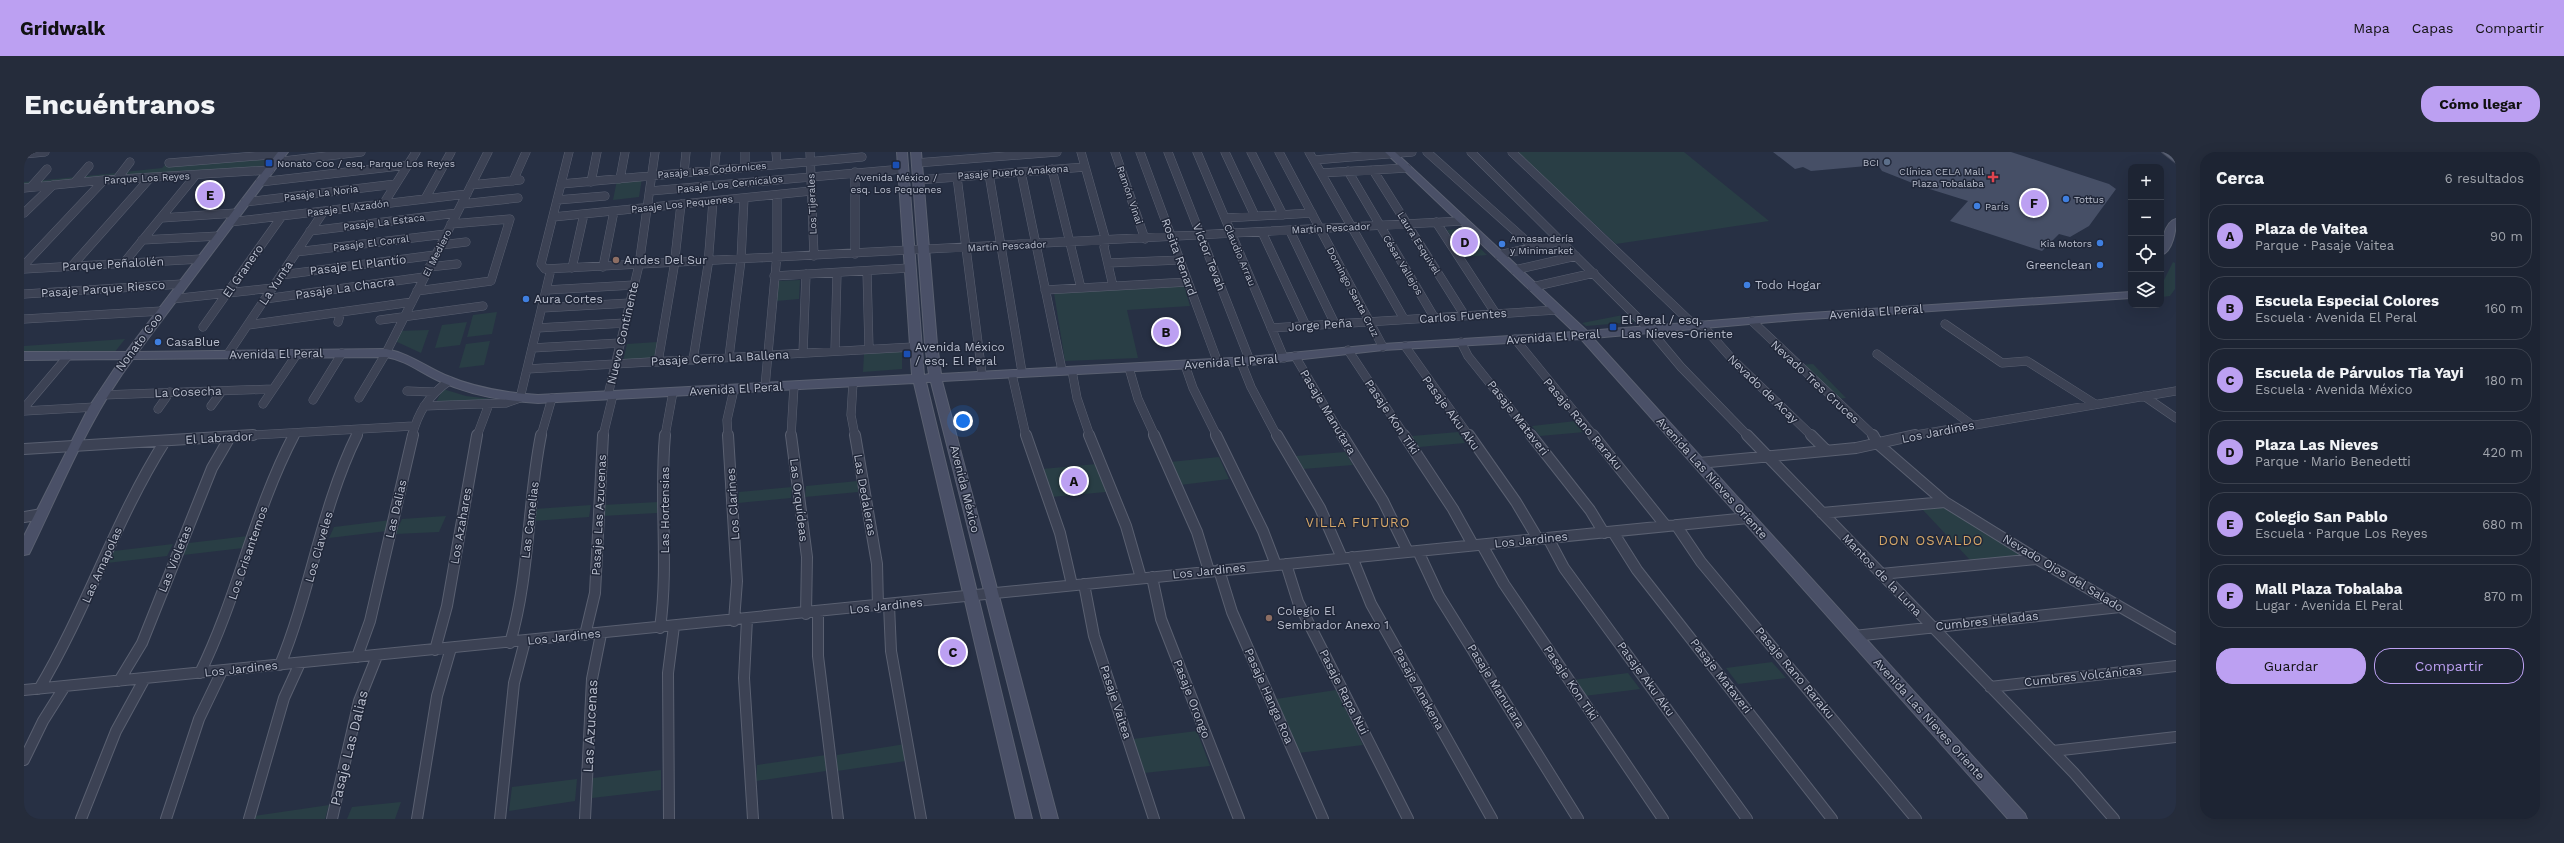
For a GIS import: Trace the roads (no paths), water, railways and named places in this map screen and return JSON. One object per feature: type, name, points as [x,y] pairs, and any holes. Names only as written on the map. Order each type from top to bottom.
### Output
[{"type":"street","points":[[24,154],[45,152]]},
{"type":"street","points":[[169,163],[277,159],[361,152]]},
{"type":"street","points":[[384,203],[416,152]]},
{"type":"street","points":[[425,198],[451,152]]},
{"type":"street","name":"El Mediero","points":[[359,398],[386,353],[488,152]]},
{"type":"street","points":[[471,185],[517,180],[526,152]]},
{"type":"street","points":[[520,398],[551,269],[540,266],[569,152]]},
{"type":"street","points":[[591,182],[597,152]]},
{"type":"street","points":[[620,179],[624,152]]},
{"type":"street","name":"Nuevo Continente","points":[[611,395],[615,364],[639,265],[655,152]]},
{"type":"street","points":[[684,173],[686,152]]},
{"type":"street","points":[[714,170],[716,152]]},
{"type":"street","points":[[745,152],[745,167]]},
{"type":"street","points":[[776,152],[777,164]]},
{"type":"street","name":"Los Tijerales","points":[[810,152],[814,256]]},
{"type":"street","name":"Avenida México","points":[[902,152],[914,347],[919,380],[1024,819]]},
{"type":"street","points":[[954,152],[956,160]]},
{"type":"street","points":[[916,157],[956,160],[986,155],[1057,152]]},
{"type":"street","points":[[1081,152],[1106,241],[1104,247],[1113,286]]},
{"type":"street","name":"Ramón Vinai","points":[[1115,152],[1145,239]]},
{"type":"street","name":"Rosita Renard","points":[[1140,152],[1218,363]]},
{"type":"street","name":"Víctor Tevah","points":[[1168,152],[1201,236],[1246,362]]},
{"type":"street","name":"Claudio Arrau","points":[[1197,152],[1271,328],[1290,357]]},
{"type":"street","points":[[1225,152],[1255,216]]},
{"type":"street","points":[[1251,152],[1282,215]]},
{"type":"street","name":"Domingo Santa Cruz","points":[[1279,152],[1383,347]]},
{"type":"street","points":[[1309,152],[1404,319]]},
{"type":"street","points":[[1314,160],[1412,152]]},
{"type":"street","points":[[1428,152],[1533,247]]},
{"type":"street","name":"Mantos de la Luna","points":[[1472,152],[1650,330],[1676,362],[1769,456],[1822,513],[2053,751],[2114,819]]},
{"type":"street","name":"Nevado de Acay","points":[[1512,152],[1699,326],[1826,451]]},
{"type":"street","name":"Avenida Las Nieves Oriente","points":[[1391,153],[1584,335],[2019,819]]},
{"type":"street","points":[[855,254],[859,172],[862,154]]},
{"type":"street","name":"Pasaje Las Codornices","points":[[561,184],[810,161],[862,154]]},
{"type":"street","name":"Avenida México","points":[[916,157],[936,379],[1050,819]]},
{"type":"street","name":"Parque Los Reyes","points":[[28,187],[117,179],[195,176],[277,159]]},
{"type":"street","name":"Nonato Coo","points":[[24,550],[102,395],[128,356],[277,159]]},
{"type":"street","points":[[117,179],[130,162]]},
{"type":"street","points":[[260,182],[408,165]]},
{"type":"street","points":[[75,182],[89,166]]},
{"type":"street","name":"Pasaje Puerto Anakena","points":[[918,180],[1085,167]]},
{"type":"street","points":[[1321,173],[1407,168]]},
{"type":"street","points":[[28,187],[47,169]]},
{"type":"street","points":[[811,176],[903,169]]},
{"type":"street","points":[[1052,169],[1081,288]]},
{"type":"street","name":"Laura Esquivel","points":[[1373,170],[1465,316]]},
{"type":"street","name":"César Vallejos","points":[[1348,171],[1434,317]]},
{"type":"street","points":[[1021,172],[1045,290],[1067,371],[1078,406],[1132,542],[1141,578]]},
{"type":"street","points":[[990,174],[1018,375],[1018,409],[1064,544],[1072,585]]},
{"type":"street","points":[[123,264],[195,176]]},
{"type":"street","name":"Pasaje Los Cernícalos","points":[[650,192],[811,176]]},
{"type":"street","points":[[957,177],[982,374]]},
{"type":"street","points":[[71,267],[150,178]]},
{"type":"street","points":[[24,265],[104,180]]},
{"type":"street","name":"Pasaje La Noria","points":[[245,202],[396,184]]},
{"type":"street","points":[[24,213],[53,185]]},
{"type":"street","name":"Pasaje Los Pequenes","points":[[552,217],[811,191]]},
{"type":"street","name":"Pasaje El Azadón","points":[[160,218],[282,216],[467,194]]},
{"type":"street","points":[[765,387],[776,258],[777,195]]},
{"type":"street","points":[[557,200],[606,196]]},
{"type":"street","points":[[462,204],[518,198]]},
{"type":"street","points":[[729,357],[741,260],[744,198]]},
{"type":"street","points":[[692,360],[708,261],[712,201]]},
{"type":"street","points":[[658,362],[674,263],[681,204]]},
{"type":"street","name":"La Yunta","points":[[228,354],[324,211]]},
{"type":"street","points":[[603,267],[614,211]]},
{"type":"street","name":"Pasaje La Estaca","points":[[310,231],[457,213]]},
{"type":"street","points":[[1225,218],[1312,213]]},
{"type":"street","points":[[572,268],[584,214]]},
{"type":"street","name":"El Granero","points":[[203,326],[282,216]]},
{"type":"street","points":[[417,291],[490,282],[510,220],[508,218],[451,224]]},
{"type":"street","name":"Martín Pescador","points":[[551,269],[1070,243],[1463,221]]},
{"type":"street","points":[[1436,222],[1496,314]]},
{"type":"street","points":[[2164,246],[2176,222]]},
{"type":"street","points":[[1290,231],[1335,324]]},
{"type":"street","points":[[1262,232],[1306,326]]},
{"type":"street","name":"Pasaje El Corral","points":[[296,252],[446,234]]},
{"type":"street","points":[[142,240],[219,236]]},
{"type":"street","points":[[1499,255],[1561,241]]},
{"type":"street","points":[[440,245],[466,242]]},
{"type":"street","name":"Pasaje El Plantío","points":[[281,275],[435,255]]},
{"type":"street","points":[[1515,270],[1576,256]]},
{"type":"street","name":"Parque Peñalolén","points":[[24,269],[202,259]]},
{"type":"street","points":[[1108,263],[1180,260]]},
{"type":"street","points":[[429,267],[457,264]]},
{"type":"street","points":[[774,276],[909,268]]},
{"type":"street","points":[[867,271],[869,349]]},
{"type":"street","points":[[836,273],[836,351]]},
{"type":"street","points":[[803,353],[806,274]]},
{"type":"street","points":[[1532,287],[1594,274]]},
{"type":"street","name":"Pasaje La Chacra","points":[[265,299],[424,278]]},
{"type":"street","points":[[1045,290],[1188,282]]},
{"type":"street","name":"Pasaje Parque Riesco","points":[[24,294],[182,284]]},
{"type":"street","points":[[546,290],[634,284]]},
{"type":"street","points":[[172,298],[273,288]]},
{"type":"street","name":"Avenida El Peral","points":[[952,378],[982,374],[1063,375],[1067,371],[1246,362],[1383,347],[1584,335],[1752,321],[2128,295]]},
{"type":"street","points":[[248,324],[412,302]]},
{"type":"street","points":[[542,308],[630,303]]},
{"type":"street","points":[[380,320],[483,306]]},
{"type":"street","name":"Carlos Fuentes","points":[[1369,321],[1557,310]]},
{"type":"street","points":[[24,319],[162,311]]},
{"type":"street","points":[[338,322],[342,312]]},
{"type":"street","name":"Jorge Peña","points":[[1271,328],[1369,321]]},
{"type":"street","name":"Nevado Tres Cruces","points":[[1752,321],[1788,357],[1872,435],[1878,444]]},
{"type":"street","points":[[537,328],[625,323]]},
{"type":"street","points":[[1945,324],[2002,363],[2027,361],[2095,404]]},
{"type":"street","name":"Pasaje Rano Raraku","points":[[1515,339],[1529,359],[1916,819]]},
{"type":"street","name":"Pasaje Mataveri","points":[[1461,342],[1468,356],[1608,532],[1832,819]]},
{"type":"street","points":[[532,348],[620,343]]},
{"type":"street","name":"Pasaje Aku Aku","points":[[1405,346],[1516,502],[1747,819]]},
{"type":"street","name":"Pasaje Cerro La Ballena","points":[[527,369],[914,347]]},
{"type":"street","name":"Pasaje Kon Tiki","points":[[1348,350],[1663,819]]},
{"type":"street","points":[[313,400],[342,353]]},
{"type":"street","name":"Avenida El Peral","points":[[24,356],[386,353],[401,356],[449,381],[481,391],[520,398],[552,398],[1018,375]]},
{"type":"street","points":[[263,404],[297,354]]},
{"type":"street","points":[[1877,354],[1972,425]]},
{"type":"street","points":[[24,410],[68,356]]},
{"type":"street","name":"Pasaje Manutara","points":[[1290,357],[1309,383],[1390,514],[1408,552]]},
{"type":"street","name":"Pasaje Anakena","points":[[1246,362],[1257,398],[1492,819]]},
{"type":"street","name":"Pasaje Rapa Nui","points":[[1185,365],[1193,388],[1263,531],[1281,564],[1298,602],[1408,819]]},
{"type":"street","name":"Pasaje Hanga Roa","points":[[1129,368],[1138,399],[1323,819]]},
{"type":"street","name":"Las Dalias","points":[[359,653],[370,621],[412,438],[413,426],[433,392],[449,381]]},
{"type":"street","name":"Las Dedaleras","points":[[853,383],[851,415],[877,564],[878,607]]},
{"type":"street","name":"Las Orquídeas","points":[[794,386],[790,422],[809,574],[806,614]]},
{"type":"street","name":"La Cosecha","points":[[102,395],[273,389]]},
{"type":"street","name":"Los Clarines","points":[[734,389],[727,420],[738,581],[734,621]]},
{"type":"street","points":[[211,406],[222,391]]},
{"type":"street","points":[[407,391],[433,392]]},
{"type":"street","name":"Los Jardines","points":[[1699,463],[1826,451],[1878,444],[1972,425],[2176,391]]},
{"type":"street","points":[[158,409],[170,392]]},
{"type":"street","name":"Las Hortensias","points":[[660,628],[665,596],[664,431],[673,392]]},
{"type":"street","name":"Pasaje Las Azucenas","points":[[586,635],[594,593],[603,429],[611,395]]},
{"type":"street","points":[[2144,396],[2176,418]]},
{"type":"street","name":"Avenida El Peral","points":[[424,406],[510,403],[520,398]]},
{"type":"street","name":"Las Camelias","points":[[510,643],[520,608],[539,436],[552,398]]},
{"type":"street","name":"Los Azahares","points":[[436,650],[447,606],[476,438],[489,404]]},
{"type":"street","points":[[24,410],[95,407]]},
{"type":"street","name":"El Labrador","points":[[24,449],[413,426]]},
{"type":"street","name":"Los Claveles","points":[[280,665],[298,622],[341,468],[360,430]]},
{"type":"street","name":"Los Crisantemos","points":[[200,673],[221,630],[278,464],[295,434]]},
{"type":"street","name":"Las Violetas","points":[[119,681],[142,643],[212,468],[230,437]]},
{"type":"street","name":"Las Amapolas","points":[[39,689],[63,652],[142,478],[165,441]]},
{"type":"street","name":"Nevado Ojos del Salado","points":[[1878,444],[1945,502],[2037,559],[2176,638]]},
{"type":"street","points":[[1822,513],[1945,502]]},
{"type":"street","points":[[24,517],[42,514]]},
{"type":"street","name":"Los Jardines","points":[[24,690],[300,663],[359,653],[377,656],[878,607],[1072,585],[1748,518]]},
{"type":"street","name":"Pasaje Manutara","points":[[1418,551],[1440,596],[1578,819]]},
{"type":"street","points":[[1881,574],[2037,559]]},
{"type":"street","name":"Pasaje Orongo","points":[[1152,577],[1161,619],[1239,819]]},
{"type":"street","name":"Pasaje Vaitea","points":[[1084,584],[1094,636],[1154,819]]},
{"type":"street","points":[[889,605],[891,651],[921,819]]},
{"type":"street","name":"Cumbres Heladas","points":[[1854,636],[2120,607]]},
{"type":"street","points":[[818,612],[818,656],[838,819]]},
{"type":"street","points":[[747,619],[744,678],[752,819]]},
{"type":"street","points":[[669,819],[668,673],[674,626]]},
{"type":"street","name":"Las Azucenas","points":[[585,819],[592,679],[601,634]]},
{"type":"street","points":[[500,819],[514,683],[525,641]]},
{"type":"street","points":[[417,819],[438,690],[451,648]]},
{"type":"street","name":"Pasaje Las Dalias","points":[[332,819],[359,701],[377,656]]},
{"type":"street","points":[[249,819],[284,698],[300,663]]},
{"type":"street","name":"Cumbres Volcánicas","points":[[1990,687],[2176,666]]},
{"type":"street","points":[[166,819],[199,719],[222,671]]},
{"type":"street","points":[[81,819],[116,731],[145,678]]},
{"type":"street","points":[[24,760],[43,721],[65,686]]},
{"type":"street","points":[[2053,751],[2176,737]]},
{"type":"place","name":"BCI","points":[[1887,162]]},
{"type":"place","name":"Nonato Coo / esq. Parque Los Reyes","points":[[269,163]]},
{"type":"place","name":"Avenida México / esq. Los Pequenes","points":[[896,165]]},
{"type":"place","name":"Clínica CELA Mall Plaza Tobalaba","points":[[1993,177]]},
{"type":"place","name":"Colegio San Pablo","points":[[210,195]]},
{"type":"place","name":"Tottus","points":[[2066,199]]},
{"type":"place","name":"Mall Plaza Tobalaba","points":[[2034,203]]},
{"type":"place","name":"París","points":[[1977,206]]},
{"type":"place","name":"Plaza Las Nieves","points":[[1465,242]]},
{"type":"place","name":"Kia Motors","points":[[2100,243]]},
{"type":"place","name":"Amasandería y Minimarket","points":[[1502,244]]},
{"type":"place","name":"Andes Del Sur","points":[[616,260]]},
{"type":"place","name":"Greenclean","points":[[2100,265]]},
{"type":"place","name":"Todo Hogar","points":[[1747,285]]},
{"type":"place","name":"Aura Cortes","points":[[526,299]]},
{"type":"place","name":"El Peral / esq. Las Nieves-Oriente","points":[[1613,327]]},
{"type":"place","name":"Escuela Especial Colores","points":[[1166,332]]},
{"type":"place","name":"CasaBlue","points":[[158,342]]},
{"type":"place","name":"Avenida México / esq. El Peral","points":[[907,354]]},
{"type":"place","name":"Plaza de Vaitea","points":[[1074,481]]},
{"type":"place","name":"Colegio El Sembrador Anexo 1","points":[[1269,618]]},
{"type":"place","name":"Escuela de Párvulos Tia Yayi","points":[[953,652]]},
{"type":"district","name":"VILLA FUTURO","points":[[1358,522]]},
{"type":"district","name":"DON OSVALDO","points":[[1931,540]]}]
